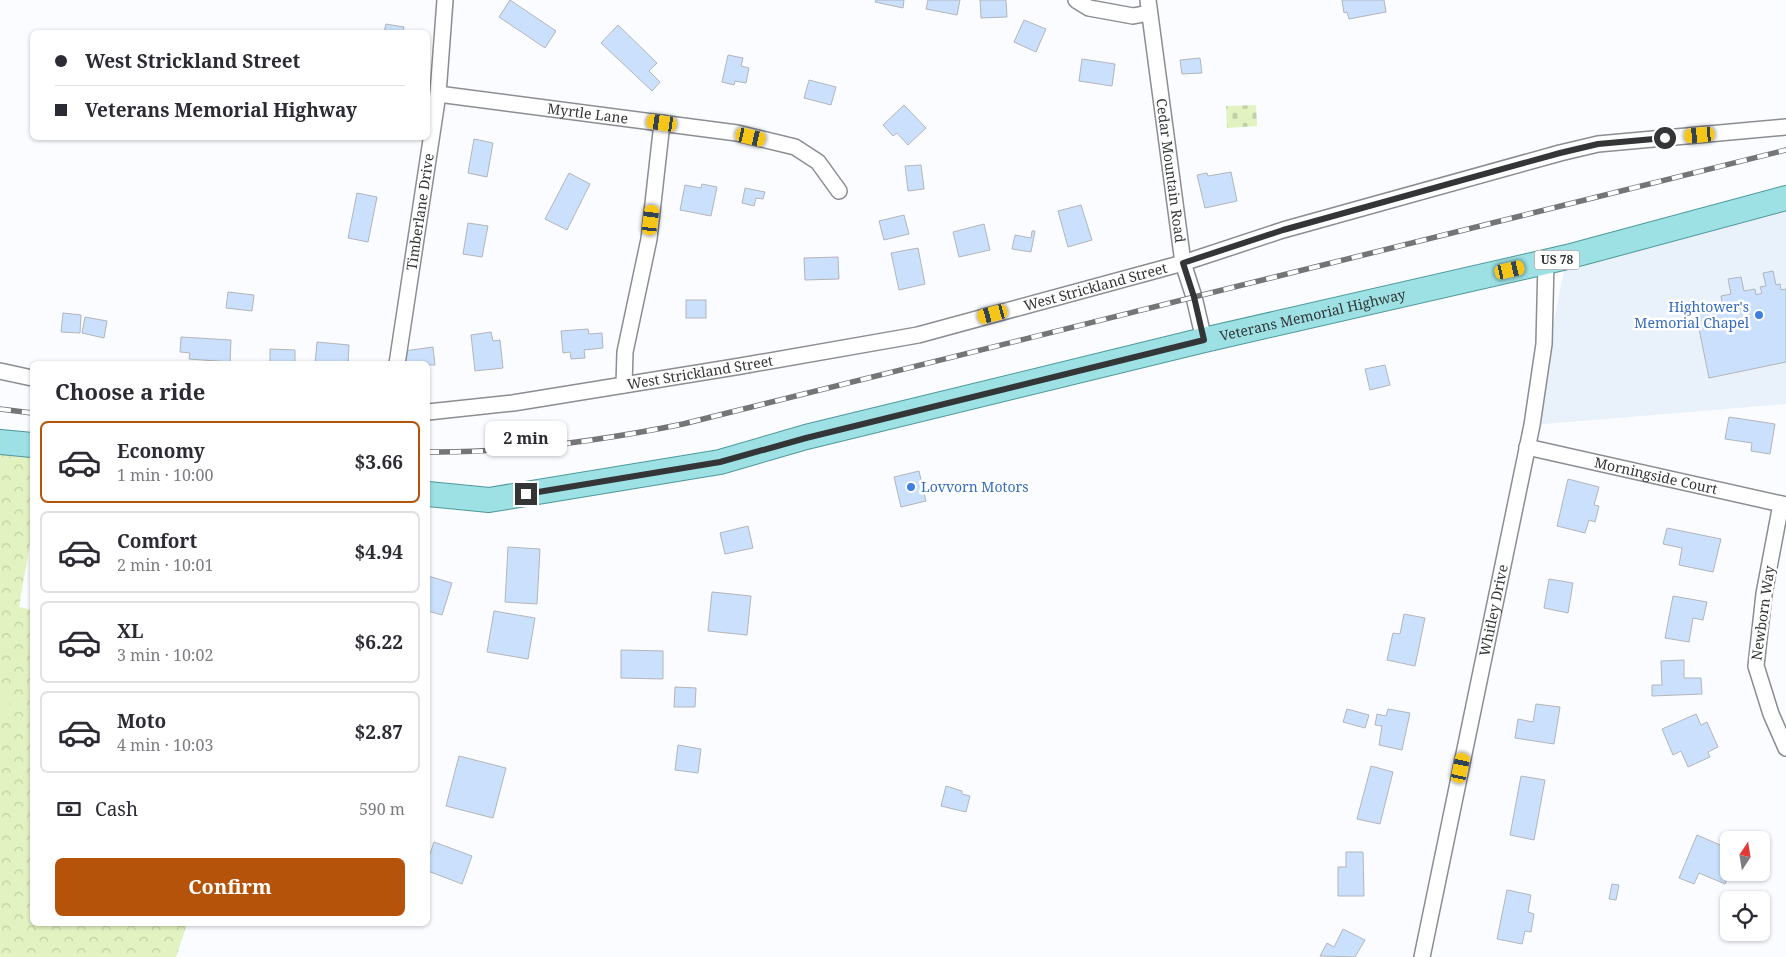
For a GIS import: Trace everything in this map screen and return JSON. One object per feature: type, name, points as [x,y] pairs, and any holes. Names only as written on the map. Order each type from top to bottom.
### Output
[{"type":"main road","name":"Veterans Memorial Highway","points":[[430,494],[489,500],[720,462],[806,438],[1204,340],[1546,262],[1786,198]]},
{"type":"main road","points":[[0,442],[30,445]]},
{"type":"street","name":"Timberlane Drive","points":[[397,361],[438,94],[444,0]]},
{"type":"street","points":[[1076,0],[1089,8],[1133,16],[1149,6]]},
{"type":"street","name":"Cedar Mountain Road","points":[[1149,6],[1183,263],[1194,297],[1204,340]]},
{"type":"street","name":"Myrtle Lane","points":[[438,94],[737,133],[795,147],[818,162],[839,191]]},
{"type":"street","points":[[624,385],[625,352],[649,239],[662,123]]},
{"type":"street","name":"West Strickland Street","points":[[430,412],[504,404],[918,335],[1183,263],[1283,230],[1598,144],[1786,127]]},
{"type":"street","name":"Whitley Drive","points":[[1422,957],[1532,425],[1544,344],[1546,262]]},
{"type":"street","points":[[0,371],[30,378]]},
{"type":"street","name":"Morningside Court","points":[[1527,447],[1784,504]]},
{"type":"street","name":"Newborn Way","points":[[1784,504],[1764,594],[1756,666],[1771,714],[1786,748]]},
{"type":"shaded area","points":[[1786,198],[1786,404],[1532,425],[1567,257]]},
{"type":"green space","points":[[1256,105],[1257,126],[1227,128],[1226,106]]},
{"type":"green space","points":[[0,448],[30,451],[30,544],[19,607],[30,610],[30,926],[186,926],[176,957],[0,957]]},
{"type":"green space","points":[[0,684],[11,685],[9,714],[0,713]]},
{"type":"building","points":[[510,0],[556,31],[545,48],[499,17]]},
{"type":"building","points":[[876,0],[904,0],[903,8],[875,2]]},
{"type":"building","points":[[928,0],[960,0],[957,15],[926,9]]},
{"type":"building","points":[[980,0],[1006,0],[1007,17],[981,18]]},
{"type":"building","points":[[1342,0],[1384,0],[1386,12],[1349,19],[1347,12],[1344,13]]},
{"type":"building","points":[[1024,20],[1046,29],[1036,52],[1014,42]]},
{"type":"building","points":[[386,24],[404,27],[403,30],[384,30]]},
{"type":"building","points":[[618,25],[657,63],[649,71],[660,82],[652,91],[601,43]]},
{"type":"building","points":[[728,55],[743,58],[741,66],[749,68],[746,83],[735,81],[734,85],[722,82]]},
{"type":"building","points":[[1200,58],[1202,73],[1182,74],[1180,60]]},
{"type":"building","points":[[1082,59],[1115,64],[1112,86],[1079,81]]},
{"type":"building","points":[[809,80],[836,87],[831,105],[804,98]]},
{"type":"building","points":[[904,105],[926,128],[908,145],[897,133],[893,136],[883,125]]},
{"type":"building","points":[[474,139],[493,143],[487,177],[468,173]]},
{"type":"building","points":[[921,165],[924,189],[908,191],[905,166]]},
{"type":"building","points":[[1231,172],[1237,201],[1205,208],[1197,175],[1207,173],[1208,176]]},
{"type":"building","points":[[569,173],[590,184],[567,230],[545,219]]},
{"type":"building","points":[[702,184],[717,187],[711,216],[680,210],[685,185],[701,188]]},
{"type":"building","points":[[745,188],[765,192],[763,199],[756,198],[754,206],[742,203]]},
{"type":"building","points":[[357,193],[377,197],[368,242],[348,238]]},
{"type":"building","points":[[1081,205],[1092,240],[1068,247],[1058,211]]},
{"type":"building","points":[[904,215],[909,234],[884,240],[879,221]]},
{"type":"building","points":[[468,223],[488,226],[482,257],[463,254]]},
{"type":"building","points":[[984,224],[990,250],[959,257],[953,232]]},
{"type":"building","points":[[1032,231],[1035,231],[1031,252],[1012,249],[1015,235],[1031,238]]},
{"type":"building","points":[[918,248],[925,284],[899,290],[891,253]]},
{"type":"building","points":[[838,257],[839,279],[805,280],[804,258]]},
{"type":"building","points":[[1773,271],[1776,285],[1780,284],[1781,290],[1786,289],[1786,362],[1709,378],[1696,314],[1723,308],[1721,296],[1731,294],[1728,279],[1741,277],[1744,291],[1755,289],[1756,295],[1762,293],[1760,287],[1766,286],[1763,273]]},
{"type":"building","points":[[228,292],[254,295],[252,311],[226,308]]},
{"type":"building","points":[[686,300],[706,300],[706,318],[686,318]]},
{"type":"building","points":[[63,313],[81,315],[80,333],[61,332]]},
{"type":"building","points":[[85,317],[107,321],[104,338],[82,333]]},
{"type":"building","points":[[588,329],[589,334],[602,333],[603,348],[584,350],[585,358],[571,359],[570,352],[563,353],[561,331]]},
{"type":"building","points":[[491,332],[493,341],[500,340],[503,368],[475,371],[471,335]]},
{"type":"building","points":[[181,337],[231,340],[230,361],[189,359],[190,353],[180,352]]},
{"type":"building","points":[[317,342],[349,345],[348,361],[315,361]]},
{"type":"building","points":[[433,347],[435,365],[430,365],[430,361],[405,361],[404,351]]},
{"type":"building","points":[[270,349],[295,350],[295,361],[270,361]]},
{"type":"building","points":[[1385,365],[1390,385],[1370,390],[1365,369]]},
{"type":"building","points":[[1729,417],[1775,424],[1770,454],[1751,451],[1752,443],[1725,439]]},
{"type":"building","points":[[919,471],[926,501],[901,507],[894,477]]},
{"type":"building","points":[[1568,479],[1599,487],[1594,505],[1599,506],[1595,522],[1589,520],[1585,533],[1557,526]]},
{"type":"building","points":[[748,526],[753,548],[725,554],[720,533]]},
{"type":"building","points":[[1667,528],[1721,539],[1713,572],[1679,565],[1682,548],[1663,544]]},
{"type":"building","points":[[508,547],[540,549],[537,604],[505,602]]},
{"type":"building","points":[[430,577],[452,583],[442,615],[430,612]]},
{"type":"building","points":[[1549,579],[1573,583],[1568,613],[1544,608]]},
{"type":"building","points":[[712,592],[751,596],[747,635],[708,631]]},
{"type":"building","points":[[1673,596],[1707,602],[1703,620],[1693,618],[1689,642],[1665,638]]},
{"type":"building","points":[[494,611],[535,618],[528,659],[487,652]]},
{"type":"building","points":[[1404,614],[1425,618],[1415,666],[1387,660],[1393,633],[1400,634]]},
{"type":"building","points":[[621,650],[663,651],[663,679],[621,678]]},
{"type":"building","points":[[1684,660],[1684,678],[1701,678],[1702,694],[1652,696],[1652,685],[1662,685],[1661,661]]},
{"type":"building","points":[[675,687],[696,688],[695,707],[674,707]]},
{"type":"building","points":[[1536,704],[1560,707],[1554,744],[1515,738],[1518,719],[1533,722]]},
{"type":"building","points":[[1347,709],[1369,715],[1365,728],[1343,722]]},
{"type":"building","points":[[1388,709],[1410,713],[1402,750],[1379,745],[1382,726],[1375,725],[1377,714],[1386,716]]},
{"type":"building","points":[[1696,714],[1701,725],[1707,722],[1718,747],[1708,752],[1710,757],[1688,767],[1681,751],[1673,755],[1662,729]]},
{"type":"building","points":[[678,745],[701,749],[698,773],[675,770]]},
{"type":"building","points":[[459,756],[506,768],[493,818],[446,806]]},
{"type":"building","points":[[1371,766],[1393,772],[1380,824],[1357,819]]},
{"type":"building","points":[[1521,776],[1545,780],[1534,840],[1510,835]]},
{"type":"building","points":[[946,786],[962,791],[962,794],[970,796],[966,812],[941,806]]},
{"type":"building","points":[[1697,835],[1720,845],[1720,881],[1726,881],[1725,884],[1699,873],[1694,884],[1679,878]]},
{"type":"building","points":[[434,842],[472,856],[462,884],[430,872],[430,854]]},
{"type":"building","points":[[1346,852],[1363,852],[1364,896],[1338,896],[1338,867],[1346,867]]},
{"type":"building","points":[[1612,884],[1619,885],[1616,900],[1609,899]]},
{"type":"building","points":[[1507,890],[1531,895],[1528,912],[1534,914],[1531,932],[1525,931],[1522,944],[1497,939]]},
{"type":"building","points":[[1343,929],[1365,940],[1355,957],[1320,956],[1327,943],[1334,947]]},
{"type":"railway","points":[[430,452],[460,452],[556,445],[620,436],[683,424],[1786,150]]},
{"type":"railway","points":[[0,409],[30,413]]},
{"type":"place","name":"Hightower's Memorial Chapel","points":[[1759,315]]},
{"type":"place","name":"Lovvorn Motors","points":[[911,487]]},
{"type":"route","points":[[526,494],[720,462],[806,438],[1204,340],[1194,297],[1183,263],[1283,230],[1560,153],[1598,144],[1665,138]]}]
